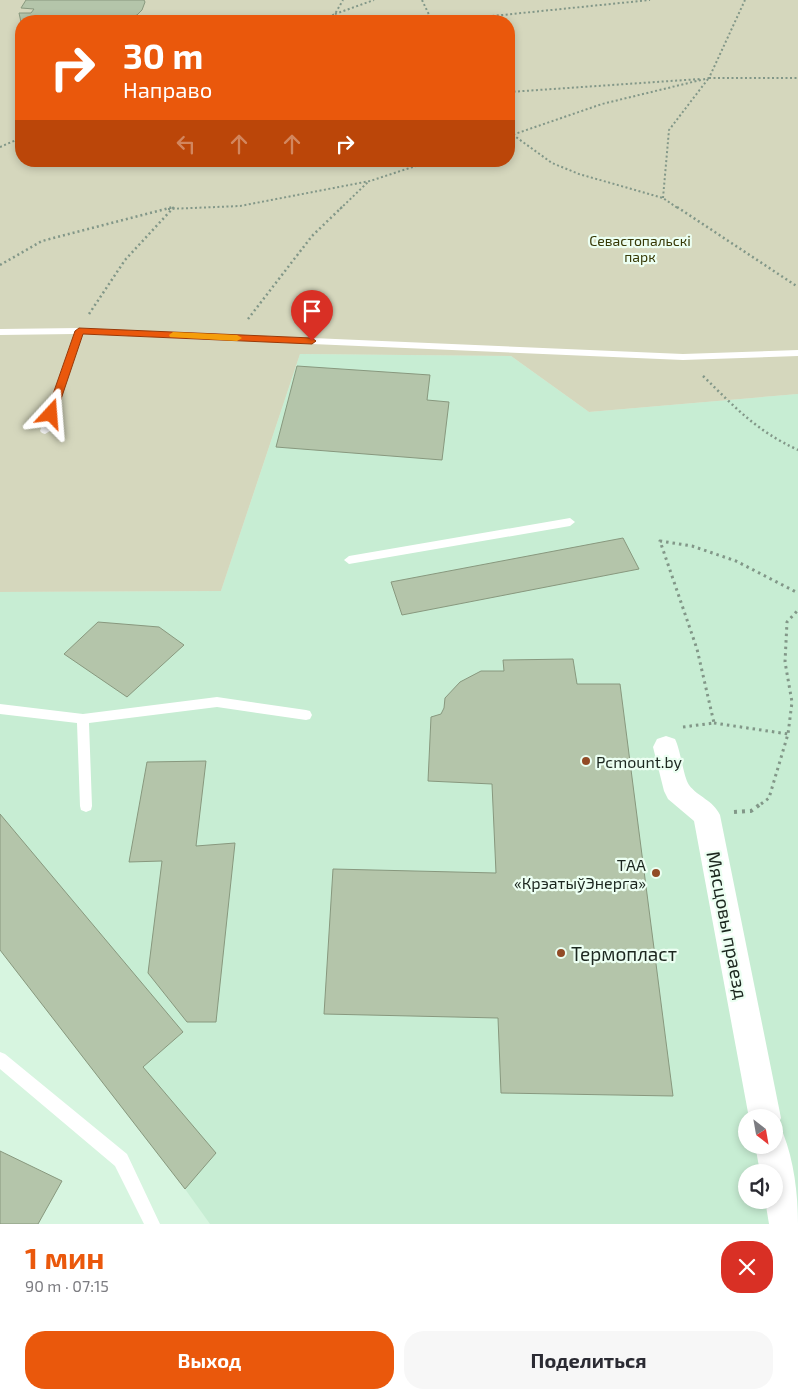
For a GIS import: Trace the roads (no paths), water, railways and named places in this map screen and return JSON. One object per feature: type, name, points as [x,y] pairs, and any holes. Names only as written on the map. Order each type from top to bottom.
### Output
[{"type":"street","name":"Мясцовы праезд","points":[[666,747],[677,790],[706,815],[764,1109]]},
{"type":"street","points":[[773,1154],[786,1224]]},
{"type":"lane","points":[[0,332],[79,331],[683,357],[798,353]]},
{"type":"lane","points":[[45,431],[79,331]]},
{"type":"lane","points":[[349,560],[570,522]]},
{"type":"lane","points":[[0,709],[83,719],[217,702],[306,715]]},
{"type":"lane","points":[[83,719],[86,806]]},
{"type":"lane","points":[[0,1059],[121,1160],[152,1224]]},
{"type":"place","name":"Pcmount.by","points":[[586,761]]},
{"type":"place","name":"ТАА «КрэатыўЭнерга»","points":[[656,873]]},
{"type":"place","name":"Термопласт","points":[[561,953]]},
{"type":"park label","name":"Севастопальскі парк","points":[[640,248]]}]
